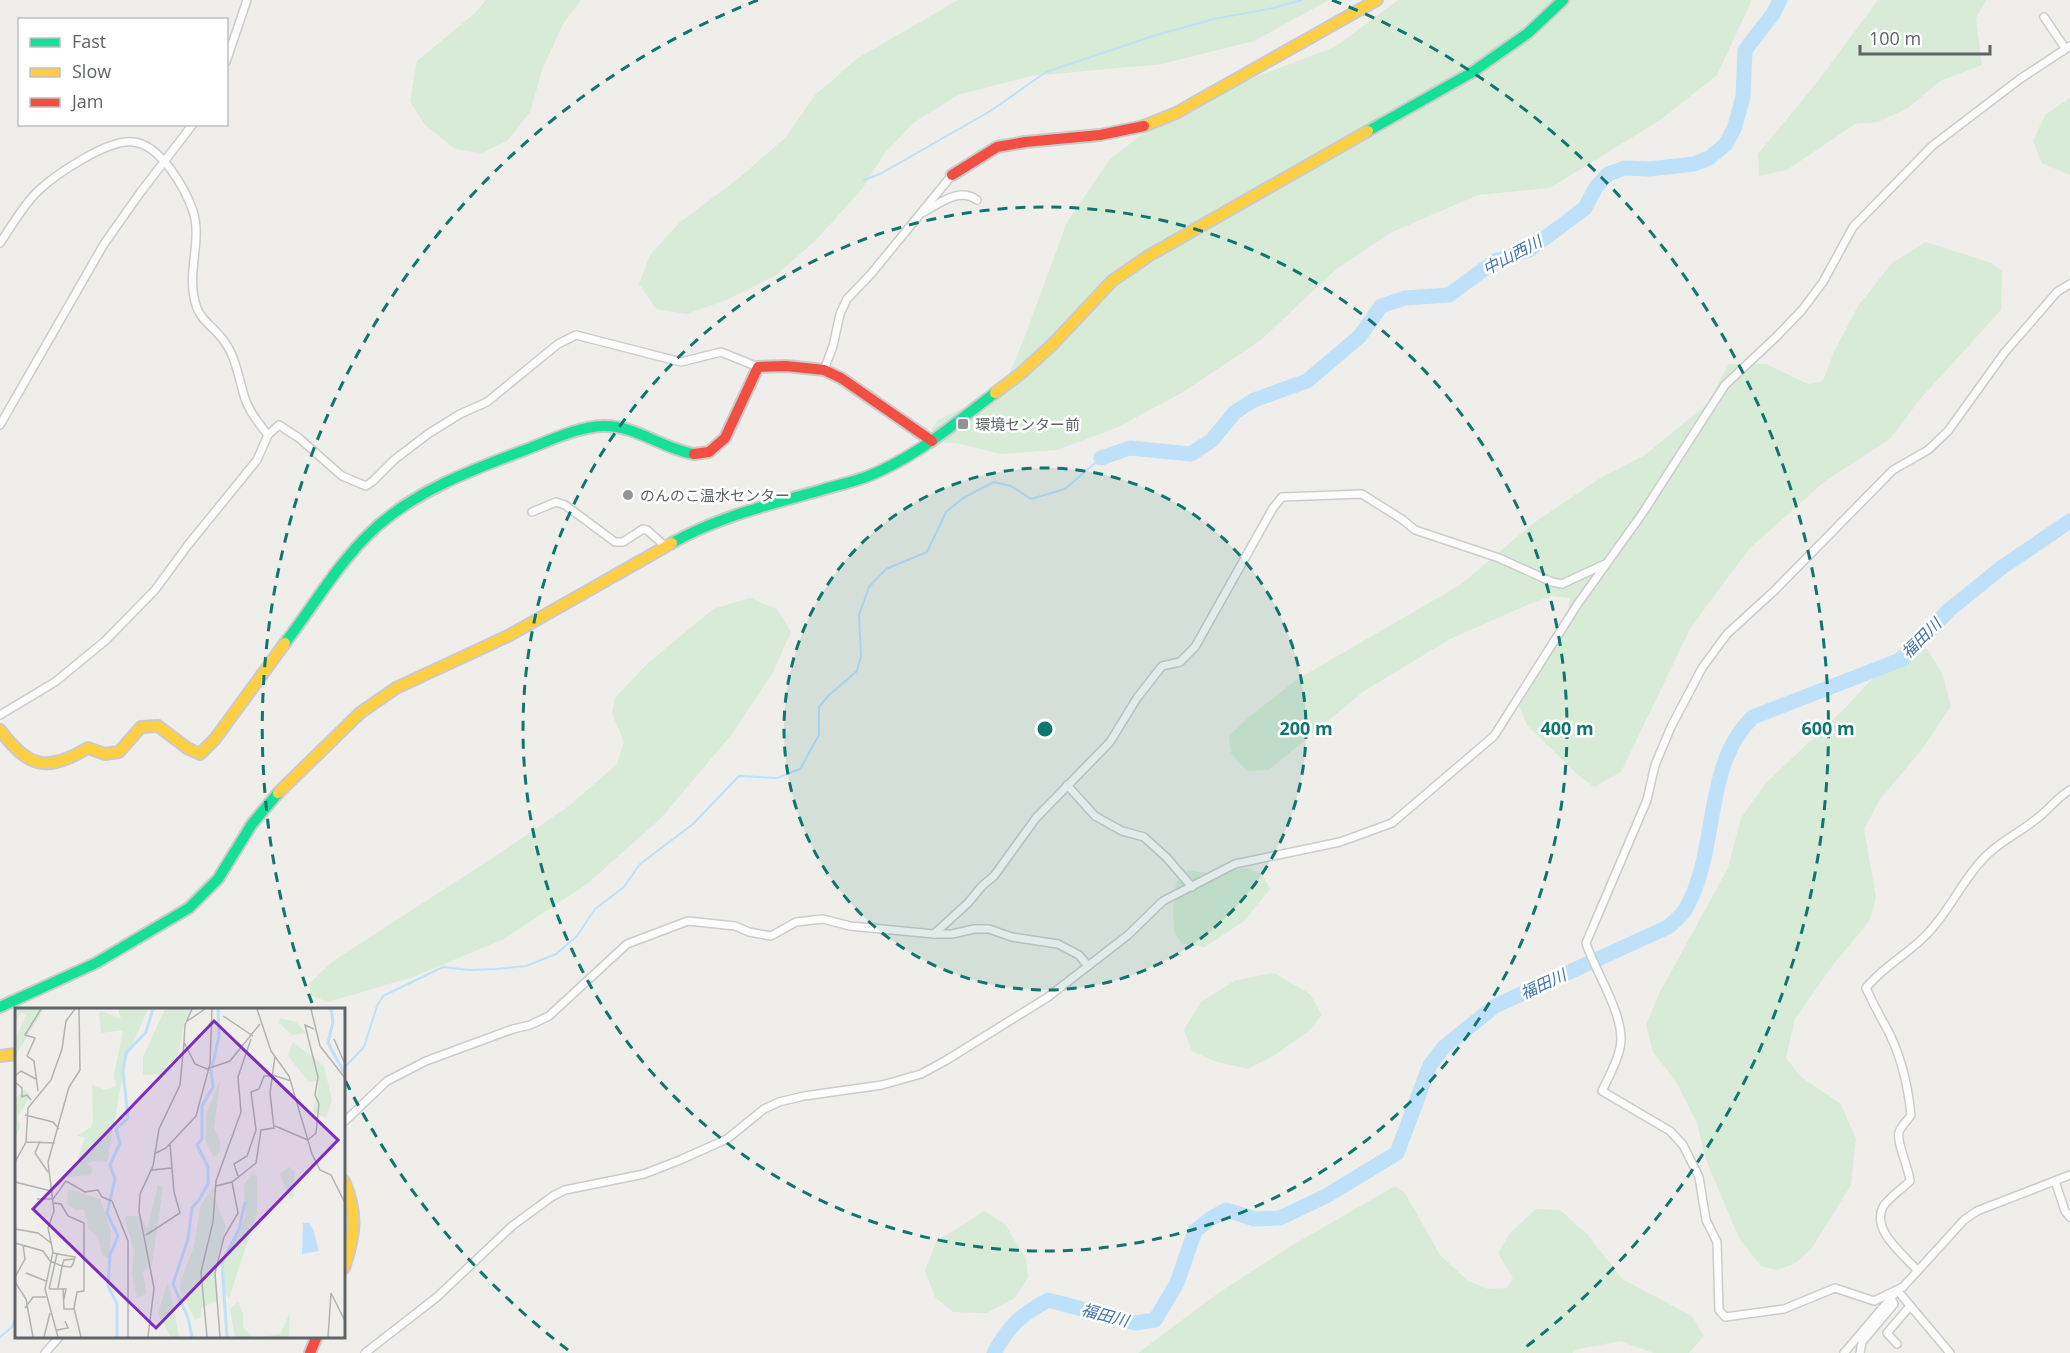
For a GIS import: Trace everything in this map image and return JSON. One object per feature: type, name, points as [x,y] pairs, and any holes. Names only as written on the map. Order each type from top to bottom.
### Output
[{"type":"street","points":[[228,56],[247,0]]},
{"type":"street","points":[[824,370],[833,346],[840,314],[847,299],[871,274],[952,175],[997,147],[1100,135],[1139,128],[1158,121],[1197,102],[1377,0]]},
{"type":"street","points":[[0,1007],[50,987],[120,952],[188,910],[215,885],[243,837],[261,812],[360,713],[376,700],[396,688],[510,635],[698,529],[725,517],[865,477],[903,460],[932,441],[1020,374],[1053,344],[1112,281],[1150,255],[1471,73],[1528,33],[1563,0]]},
{"type":"street","points":[[364,1353],[436,1297],[512,1226],[553,1196],[565,1190],[644,1174],[680,1160],[727,1139],[764,1109],[779,1102],[804,1096],[882,1085],[921,1074],[1048,997],[1128,935],[1163,902],[1235,864],[1340,842],[1392,823],[1494,736],[1607,563],[1676,464],[1725,385],[1776,338],[1802,310],[1823,282],[1852,227],[1932,146],[2067,47],[2044,18]]},
{"type":"street","points":[[0,425],[104,244],[191,126]]},
{"type":"street","points":[[0,243],[37,192],[79,161],[102,149],[131,141],[144,144],[164,161],[184,190],[194,214],[193,297],[201,318],[224,341],[239,372],[243,393],[252,416],[268,435]]},
{"type":"street","points":[[920,214],[962,194],[977,200]]},
{"type":"street","points":[[2070,284],[2057,292],[2005,352],[1948,431],[1928,450],[1893,470],[1774,591],[1727,634],[1702,668],[1671,727],[1655,765],[1647,800],[1586,943],[1612,1000],[1620,1030],[1621,1047],[1602,1091],[1670,1131],[1683,1145],[1699,1177],[1706,1220],[1717,1242],[1719,1310],[1725,1317],[1784,1309],[1835,1288],[1874,1301],[1903,1287],[1964,1220],[1977,1211],[2070,1175]]},
{"type":"street","points":[[0,715],[54,682],[105,641],[155,590],[256,460],[268,435],[279,425],[299,438],[342,476],[366,486],[394,460],[428,434],[460,414],[487,402],[558,344],[576,335],[681,362],[721,352],[758,367],[786,366],[824,370],[841,378],[932,441]]},
{"type":"street","points":[[0,730],[20,752],[42,764],[59,763],[88,748],[105,754],[119,752],[141,727],[158,726],[187,747],[200,753],[214,739],[348,558],[371,532],[391,516],[429,492],[501,460],[592,427],[606,425],[631,431],[684,453],[705,454],[725,438],[758,367]]},
{"type":"street","points":[[934,934],[969,903],[982,886],[994,876],[1036,818],[1110,742],[1137,698],[1162,666],[1180,662],[1195,647],[1273,508],[1282,497],[1362,494],[1415,530],[1499,558],[1552,582],[1562,584],[1607,563]]},
{"type":"street","points":[[532,512],[556,502],[565,505],[615,542],[623,542],[643,529],[665,546]]},
{"type":"street","points":[[1067,785],[1095,816],[1122,831],[1144,837],[1167,858],[1192,887]]},
{"type":"street","points":[[1917,1270],[1884,1233],[1880,1220],[1883,1206],[1910,1181],[1909,1169],[1899,1144],[1899,1131],[1911,1115],[1909,1095],[1899,1060],[1886,1026],[1875,1010],[1866,988],[1870,982],[1922,939],[1941,919],[1983,859],[2000,844],[2036,820],[2061,795],[2070,790]]},
{"type":"street","points":[[345,1121],[387,1082],[426,1061],[530,1025],[549,1016],[627,944],[688,921],[735,927],[771,936],[796,922],[823,919],[850,926],[934,934],[989,929],[1012,937],[1058,944],[1079,955],[1088,966]]},
{"type":"street","points":[[0,1056],[15,1054]]},
{"type":"street","points":[[2055,1181],[2065,1211],[2070,1217]]},
{"type":"street","points":[[345,1184],[354,1207],[355,1224],[352,1244],[345,1265]]},
{"type":"street","points":[[1844,1353],[1897,1290]]},
{"type":"street","points":[[1897,1290],[1950,1353]]},
{"type":"street","points":[[1860,1353],[1863,1342],[1894,1304],[1891,1298]]},
{"type":"street","points":[[1897,1344],[1887,1333],[1910,1306]]},
{"type":"street","points":[[45,1353],[58,1338]]},
{"type":"street","points":[[310,1353],[316,1338]]},
{"type":"green space","points":[[486,0],[581,0],[563,24],[542,70],[530,112],[507,141],[482,153],[455,149],[425,125],[410,101],[417,61],[474,14]]},
{"type":"green space","points":[[958,0],[1329,0],[1254,41],[1162,64],[1030,76],[958,95],[913,123],[885,153],[862,189],[816,240],[775,276],[726,300],[687,314],[656,309],[639,284],[650,255],[679,223],[739,178],[786,137],[815,95],[858,58]]},
{"type":"green space","points":[[1398,0],[1752,0],[1717,75],[1660,120],[1550,188],[1478,195],[1390,233],[1335,270],[1261,340],[1183,392],[1118,427],[1057,450],[1001,454],[957,443],[937,443],[932,429],[938,420],[961,409],[1009,375],[1067,222],[1110,159],[1169,114],[1263,74],[1335,47]]},
{"type":"green space","points":[[1878,0],[1986,0],[1976,18],[1982,65],[1940,81],[1908,108],[1878,122],[1855,124],[1787,170],[1759,176],[1758,154],[1818,81]]},
{"type":"green space","points":[[2070,98],[2070,175],[2042,163],[2033,141],[2045,115]]},
{"type":"green space","points":[[1926,242],[1991,263],[2002,271],[2001,310],[1920,399],[1890,439],[1825,481],[1749,549],[1691,627],[1621,772],[1594,787],[1578,775],[1527,725],[1517,701],[1567,619],[1570,598],[1552,596],[1450,639],[1364,691],[1269,770],[1247,771],[1231,753],[1229,736],[1296,680],[1460,585],[1535,522],[1602,477],[1645,455],[1706,405],[1729,364],[1766,364],[1808,384],[1823,381],[1834,352],[1858,306],[1892,263]]},
{"type":"green space","points":[[750,598],[777,609],[791,632],[773,672],[732,734],[661,818],[587,884],[504,939],[413,977],[328,1002],[310,995],[310,983],[333,961],[569,806],[617,764],[624,742],[612,713],[615,698],[648,663],[713,609]]},
{"type":"green space","points":[[1900,648],[1927,649],[1942,673],[1951,706],[1923,748],[1879,801],[1864,829],[1876,898],[1869,922],[1835,962],[1795,1019],[1786,1058],[1801,1077],[1841,1104],[1856,1139],[1851,1185],[1812,1248],[1796,1263],[1777,1270],[1761,1266],[1739,1238],[1706,1160],[1697,1123],[1675,1080],[1653,1052],[1646,1025],[1660,992],[1728,868],[1741,818],[1765,784],[1846,707]]},
{"type":"green space","points":[[1247,868],[1262,874],[1270,889],[1244,921],[1205,947],[1182,944],[1174,931],[1173,909],[1176,882],[1188,870],[1207,873]]},
{"type":"green space","points":[[1274,973],[1310,994],[1322,1015],[1309,1031],[1275,1055],[1248,1069],[1214,1061],[1192,1051],[1184,1030],[1201,1002],[1236,980]]},
{"type":"green space","points":[[1395,1186],[1405,1193],[1440,1255],[1468,1281],[1488,1289],[1507,1288],[1513,1278],[1498,1253],[1510,1233],[1536,1209],[1560,1210],[1588,1235],[1622,1279],[1692,1316],[1704,1336],[1689,1353],[1654,1353],[1620,1341],[1578,1349],[1572,1353],[1138,1353],[1217,1294],[1286,1249]]},
{"type":"green space","points":[[984,1211],[1005,1224],[1026,1259],[1028,1277],[1015,1298],[986,1313],[953,1312],[935,1297],[925,1271],[937,1240]]},
{"type":"waterway","points":[[864,180],[882,173],[992,110],[1046,72],[1153,36],[1214,19],[1302,0]]},
{"type":"waterway","name":"中山西川","points":[[1101,458],[1130,448],[1191,454],[1212,440],[1235,412],[1254,400],[1307,381],[1360,336],[1381,306],[1405,298],[1449,295],[1495,261],[1529,250],[1585,208],[1596,187],[1608,174],[1625,168],[1649,169],[1694,164],[1709,158],[1725,145],[1734,129],[1743,97],[1745,50],[1773,14],[1780,0]]},
{"type":"waterway","points":[[345,1067],[364,1047],[377,1006],[383,996],[443,967],[469,970],[526,966],[556,954],[577,936],[595,909],[624,887],[640,864],[693,824],[739,776],[777,778],[800,769],[819,735],[819,707],[857,671],[861,656],[859,615],[869,587],[886,569],[927,552],[946,512],[963,498],[994,482],[1011,486],[1031,499],[1065,489],[1101,458]]},
{"type":"waterway","name":"福田川","points":[[994,1353],[1016,1322],[1048,1300],[1135,1323],[1155,1320],[1177,1283],[1195,1231],[1210,1219],[1226,1210],[1255,1219],[1280,1218],[1326,1196],[1397,1153],[1430,1065],[1444,1047],[1495,1006],[1668,927],[1685,910],[1696,887],[1703,862],[1718,784],[1726,759],[1737,737],[1753,717],[1903,659],[1949,610],[2001,568],[2070,521]]},
{"type":"waterway","points":[[0,1337],[12,1327],[15,1319]]},
{"type":"traffic: fast","points":[[1368,131],[1471,73],[1528,33],[1563,0]]},
{"type":"traffic: fast","points":[[672,543],[725,519],[860,479],[884,469],[934,440],[995,393]]},
{"type":"traffic: fast","points":[[285,643],[357,546],[385,519],[442,484],[563,435],[593,427],[626,429],[694,454]]},
{"type":"traffic: fast","points":[[0,1007],[96,963],[189,908],[218,879],[252,824],[278,793]]},
{"type":"traffic: slow","points":[[1144,126],[1176,113],[1377,0]]},
{"type":"traffic: slow","points":[[995,393],[1053,344],[1112,281],[1150,255],[1368,131]]},
{"type":"traffic: slow","points":[[278,793],[360,713],[396,688],[510,635],[672,543]]},
{"type":"traffic: slow","points":[[0,730],[20,753],[40,763],[61,761],[88,748],[105,754],[119,752],[141,727],[158,726],[187,748],[200,754],[215,739],[285,643]]},
{"type":"traffic: slow","points":[[0,1056],[15,1054]]},
{"type":"traffic: slow","points":[[345,1184],[353,1214],[353,1235],[345,1265]]},
{"type":"traffic: jam","points":[[952,175],[997,147],[1100,135],[1144,126]]},
{"type":"traffic: jam","points":[[694,454],[709,452],[725,438],[758,367],[786,366],[824,370],[841,378],[932,441]]},
{"type":"traffic: jam","points":[[310,1353],[316,1338]]},
{"type":"place","name":"環境センター前","points":[[963,424]]},
{"type":"place","name":"のんのこ温水センター","points":[[628,495]]}]
